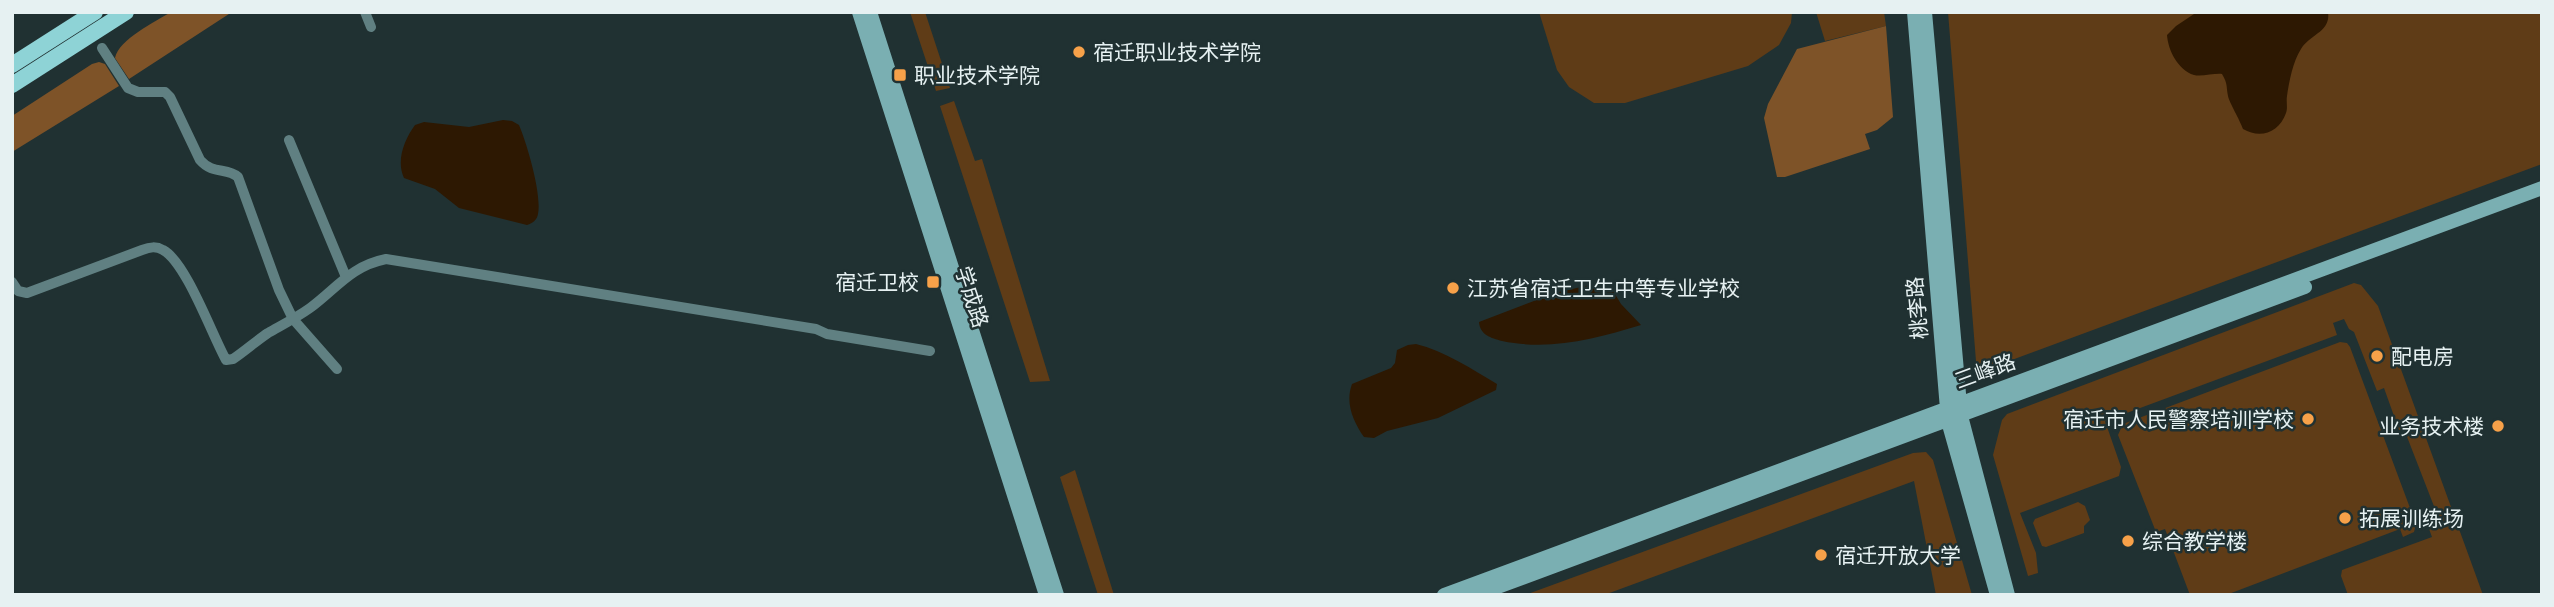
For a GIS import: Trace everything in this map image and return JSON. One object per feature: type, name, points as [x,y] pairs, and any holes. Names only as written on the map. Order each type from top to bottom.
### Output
[{"type":"main road","points":[[12,65],[95,12]]},
{"type":"main road","points":[[12,85],[126,12]]},
{"type":"main road","name":"学成路","points":[[859,12],[1046,595]]},
{"type":"main road","name":"学成路","points":[[870,12],[1057,595]]},
{"type":"main road","name":"桃李路","points":[[1914,12],[1954,412],[1997,595]]},
{"type":"main road","name":"桃李路","points":[[1926,12],[1954,412],[2008,595]]},
{"type":"main road","name":"三峰路","points":[[1476,595],[2542,188]]},
{"type":"main road","name":"三峰路","points":[[1444,595],[2542,199]]},
{"type":"street","points":[[365,12],[371,27]]},
{"type":"street","points":[[102,48],[128,88],[138,92],[165,92],[170,97],[206,168],[233,173],[238,177],[279,290],[293,319],[337,369]]},
{"type":"street","points":[[289,140],[346,276]]},
{"type":"street","points":[[12,282],[13,287],[27,293],[142,250],[157,247],[172,256],[184,274],[226,360],[233,359],[293,319],[339,286],[346,276],[374,262],[395,260],[816,329],[827,334],[930,351]]},
{"type":"shaded area","points":[[171,12],[232,12],[129,79],[115,58],[118,51],[138,32]]},
{"type":"shaded area","points":[[910,12],[925,12],[950,88],[936,91]]},
{"type":"shaded area","points":[[1539,12],[1792,12],[1791,23],[1779,45],[1748,66],[1625,103],[1594,103],[1569,87],[1557,70]]},
{"type":"shaded area","points":[[1816,12],[1884,12],[1886,26],[1825,41]]},
{"type":"shaded area","points":[[1948,12],[2542,12],[2542,164],[1982,371],[1976,361]]},
{"type":"shaded area","points":[[2197,12],[2328,12],[2323,29],[2305,44],[2298,54],[2290,78],[2286,113],[2274,129],[2256,134],[2243,129],[2229,99],[2222,74],[2194,75],[2183,69],[2175,59],[2167,35]]},
{"type":"shaded area","points":[[1886,26],[1893,117],[1877,130],[1865,134],[1870,149],[1785,177],[1777,177],[1764,118],[1768,104],[1797,49]]},
{"type":"shaded area","points":[[99,62],[105,64],[119,86],[12,152],[12,116]]},
{"type":"shaded area","points":[[954,101],[975,161],[982,159],[1050,381],[1030,382],[940,106]]},
{"type":"shaded area","points":[[503,120],[519,125],[530,156],[539,205],[536,220],[531,223],[527,225],[459,208],[435,189],[404,178],[402,151],[415,125],[424,122],[469,127]]},
{"type":"shaded area","points":[[1607,281],[1621,304],[1641,325],[1589,339],[1538,345],[1494,339],[1484,333],[1480,326],[1479,322],[1555,293]]},
{"type":"shaded area","points":[[2354,283],[2361,285],[2378,306],[2483,595],[2348,595],[2341,576],[2342,570],[2432,537],[2425,518],[2437,514],[2404,429],[2399,430],[2384,388],[2377,391],[2354,332],[2349,329],[2344,319],[2333,323],[2337,335],[2105,421],[2121,467],[2119,476],[2020,513],[2036,553],[2038,573],[2028,576],[1993,455],[2002,420],[2007,414]]},
{"type":"shaded area","points":[[2340,342],[2347,343],[2350,347],[2416,524],[2414,532],[2403,537],[2400,529],[2226,595],[2190,595],[2165,529],[2156,532],[2118,435],[2123,424]]},
{"type":"shaded area","points":[[1416,344],[1468,367],[1497,384],[1496,390],[1438,418],[1387,431],[1374,438],[1364,437],[1351,412],[1349,398],[1352,384],[1391,368],[1395,363],[1397,350]]},
{"type":"shaded area","points":[[1926,452],[1933,460],[1972,595],[1936,595],[1914,481],[1604,595],[1525,595],[1913,453]]},
{"type":"shaded area","points":[[1075,470],[1114,595],[1098,595],[1060,477]]},
{"type":"shaded area","points":[[2078,502],[2085,506],[2090,520],[2084,526],[2084,533],[2046,547],[2042,546],[2033,523],[2035,519]]},
{"type":"place","name":"宿迁职业技术学院","points":[[1079,52]]},
{"type":"place","name":"职业技术学院","points":[[900,75]]},
{"type":"place","name":"宿迁卫校","points":[[933,282]]},
{"type":"place","name":"江苏省宿迁卫生中等专业学校","points":[[1453,288]]},
{"type":"place","name":"配电房","points":[[2377,356]]},
{"type":"place","name":"宿迁市人民警察培训学校","points":[[2308,419]]},
{"type":"place","name":"业务技术楼","points":[[2498,426]]},
{"type":"place","name":"拓展训练场","points":[[2345,518]]},
{"type":"place","name":"综合教学楼","points":[[2128,541]]},
{"type":"place","name":"宿迁开放大学","points":[[1821,555]]}]
